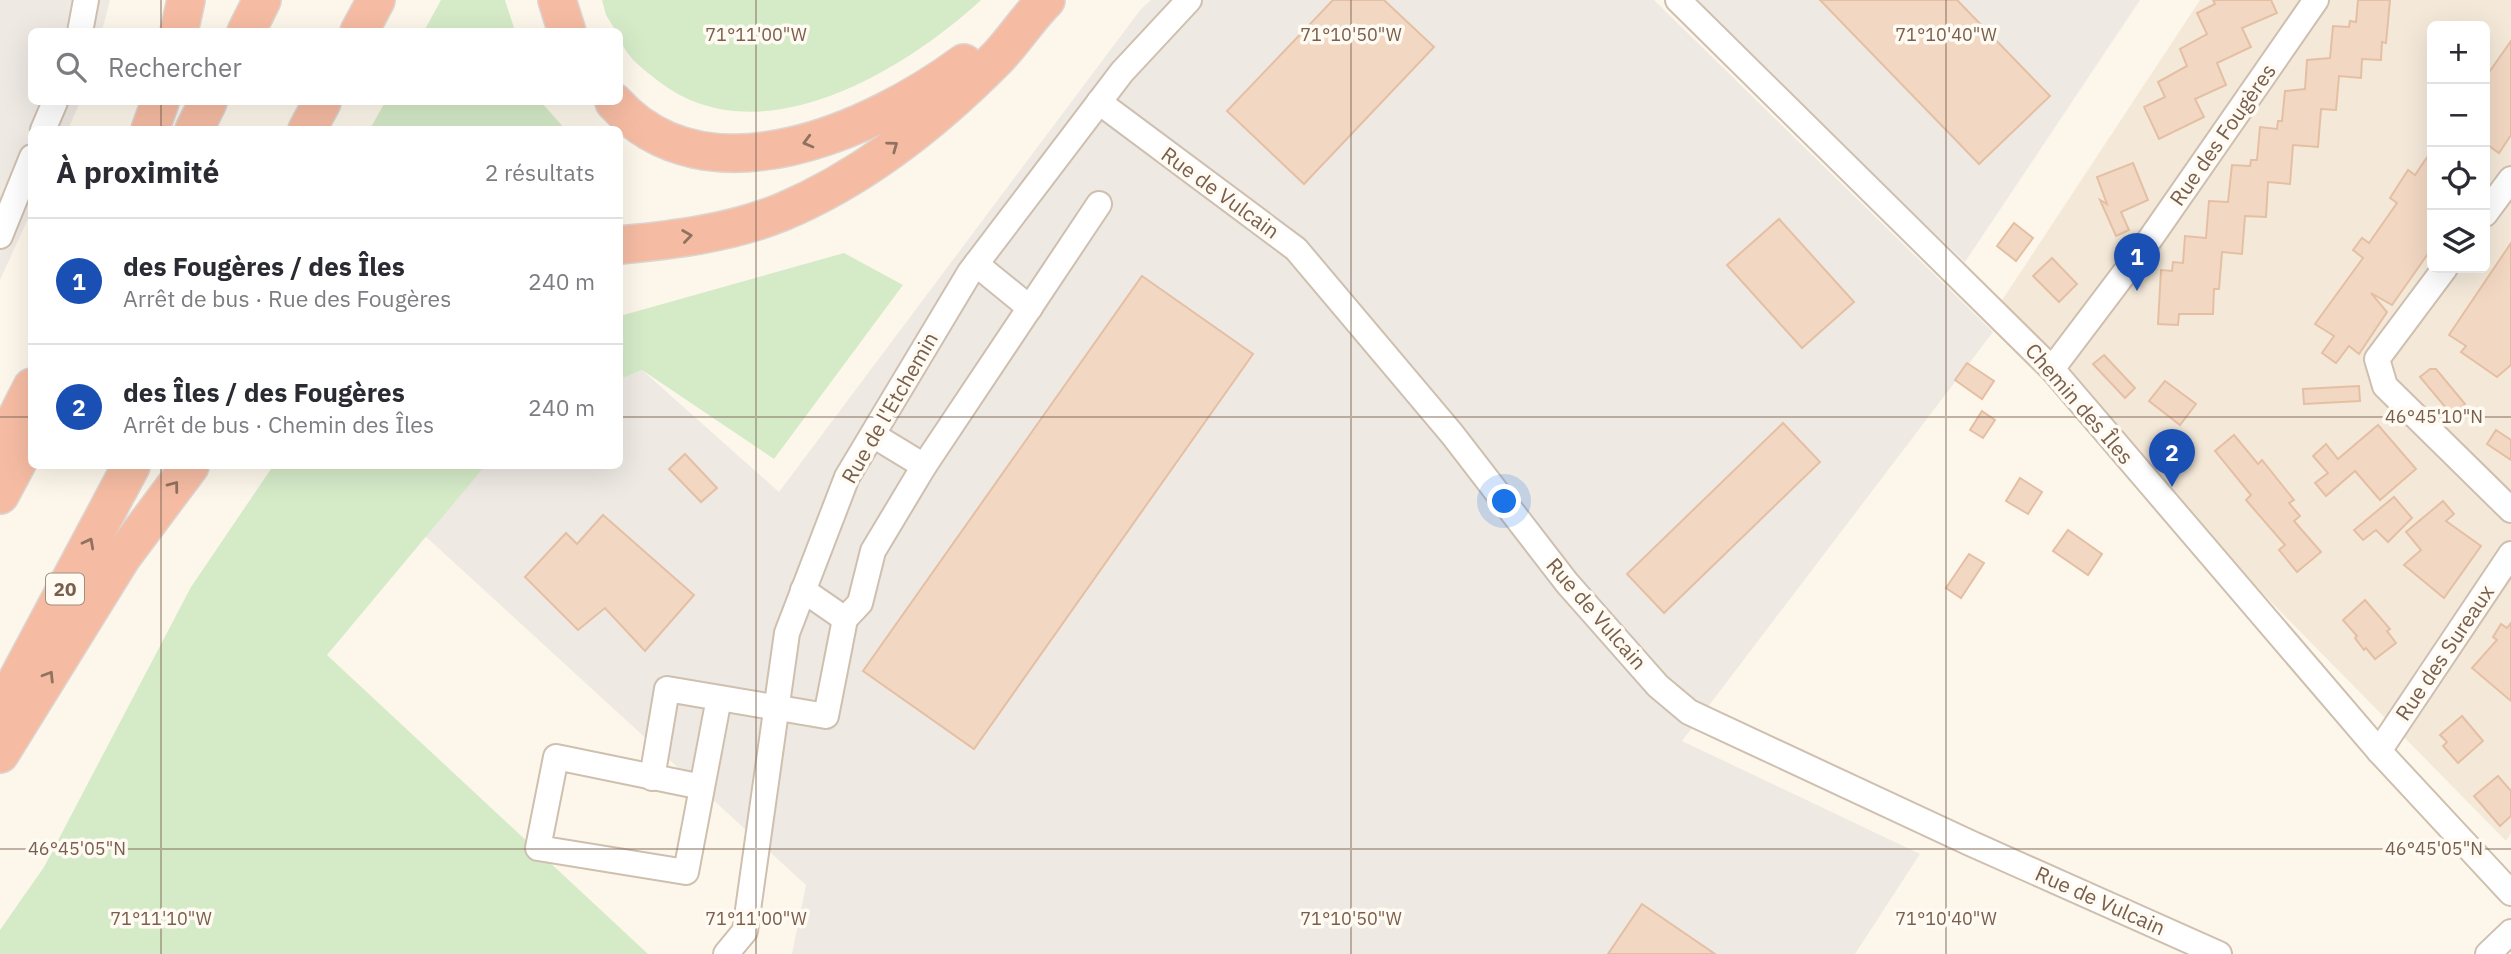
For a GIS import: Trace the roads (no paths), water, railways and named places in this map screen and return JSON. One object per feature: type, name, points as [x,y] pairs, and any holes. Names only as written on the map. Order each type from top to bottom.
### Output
[{"type":"highway","points":[[180,28],[186,0]]},
{"type":"highway","points":[[248,28],[262,0]]},
{"type":"highway","points":[[361,28],[376,0]]},
{"type":"highway","points":[[557,0],[566,28]]},
{"type":"highway","points":[[618,105],[656,134],[701,150],[751,153],[809,143],[871,121],[932,87],[1041,5]]},
{"type":"highway","points":[[623,245],[708,233],[781,212],[858,172],[937,114],[1000,55],[1041,5]]},
{"type":"highway","points":[[151,126],[159,105]]},
{"type":"highway","points":[[196,126],[206,105]]},
{"type":"highway","points":[[309,126],[320,105]]},
{"type":"highway","points":[[0,450],[28,395]]},
{"type":"highway","points":[[0,495],[28,442]]},
{"type":"highway","name":"20","points":[[0,712],[129,469]]},
{"type":"highway","points":[[0,754],[122,557],[188,469]]},
{"type":"street","points":[[81,28],[86,0]]},
{"type":"street","name":"Rue de l'Etchemin","points":[[726,954],[745,943],[787,633],[847,477],[976,264],[1122,72],[1189,0]]},
{"type":"street","name":"Chemin des Îles","points":[[1678,0],[2052,369],[2379,751],[2511,893]]},
{"type":"street","name":"Rue des Fougères","points":[[2052,369],[2148,242],[2316,0]]},
{"type":"street","name":"Rue de Vulcain","points":[[1099,102],[1296,248],[1452,434],[1567,583],[1658,686],[1689,712],[1970,843],[2220,954]]},
{"type":"street","points":[[45,126],[54,105]]},
{"type":"street","points":[[0,236],[28,167]]},
{"type":"street","points":[[2488,210],[2511,179]]},
{"type":"street","points":[[652,778],[667,689],[826,716],[845,619],[860,603],[873,551],[924,466],[1099,204]]},
{"type":"street","points":[[976,264],[1030,308]]},
{"type":"street","points":[[2441,273],[2377,359],[2385,386],[2511,510]]},
{"type":"street","points":[[873,435],[924,466]]},
{"type":"street","name":"Rue des Sureaux","points":[[2379,751],[2511,554]]},
{"type":"street","points":[[803,590],[845,619]]},
{"type":"street","points":[[702,788],[555,757],[538,848],[686,872],[702,788],[719,698]]},
{"type":"street","points":[[2488,954],[2511,932]]},
{"type":"place","name":"des Fougères / des Îles","points":[[2137,291]]},
{"type":"place","name":"des Îles / des Fougères","points":[[2172,487]]}]
